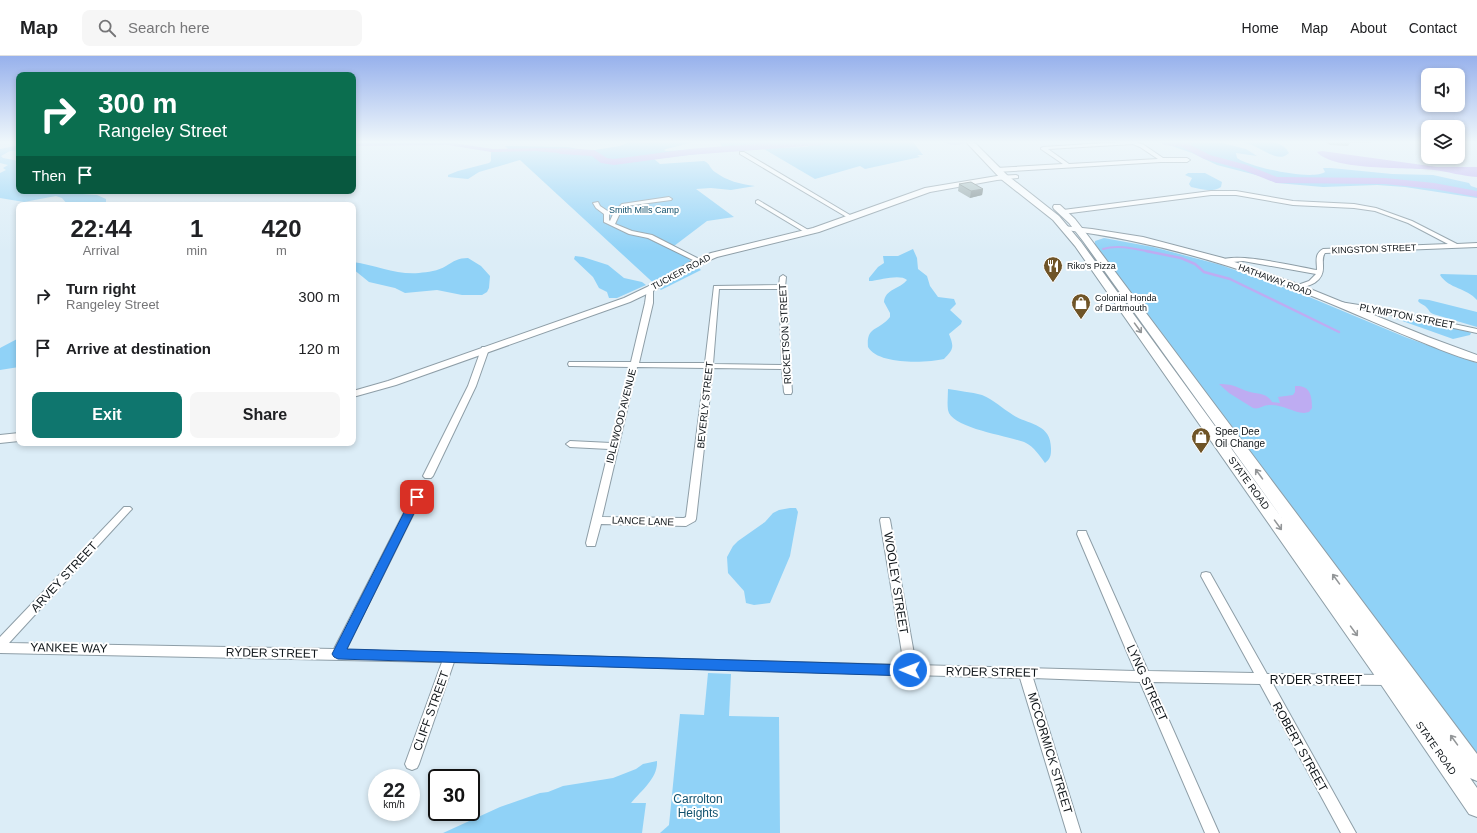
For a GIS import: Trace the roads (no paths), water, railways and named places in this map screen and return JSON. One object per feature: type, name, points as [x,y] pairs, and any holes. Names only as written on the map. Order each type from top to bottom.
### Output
[{"type":"main road","name":"TUCKER ROAD","points":[[356,393],[392,383],[485,349],[606,308],[650,289],[699,261],[726,251],[808,232],[852,218],[928,190],[967,178]]},
{"type":"main road","name":"STATE ROAD","points":[[1015,178],[1041,205],[1072,229]]},
{"type":"main road","name":"STATE ROAD","points":[[1018,178],[1063,212],[1072,229],[1178,374],[1477,771]]},
{"type":"main road","name":"HATHAWAY ROAD","points":[[1072,229],[1150,242],[1223,261],[1297,287],[1420,338],[1477,359]]},
{"type":"main road","name":"STATE ROAD","points":[[1178,374],[1477,806]]},
{"type":"main road","points":[[0,439],[16,437]]},
{"type":"street","points":[[785,178],[852,218]]},
{"type":"street","points":[[1063,212],[1225,192],[1252,195],[1299,204],[1359,206],[1390,214],[1414,224],[1456,246]]},
{"type":"street","points":[[612,224],[615,215],[624,205],[669,199]]},
{"type":"street","points":[[758,202],[808,232]]},
{"type":"street","points":[[596,203],[598,207],[607,213],[606,221],[616,227],[631,233],[650,236],[699,261]]},
{"type":"street","name":"KINGSTON STREET","points":[[1320,273],[1319,257],[1320,253],[1323,251],[1477,245]]},
{"type":"street","points":[[1223,261],[1243,259],[1320,273]]},
{"type":"street","points":[[1297,287],[1310,283],[1320,273]]},
{"type":"street","name":"RICKETSON STREET","points":[[783,277],[782,287],[788,392]]},
{"type":"street","name":"BEVERLY STREET","points":[[690,520],[693,515],[716,288],[782,287]]},
{"type":"street","name":"IDLEWOOD AVENUE","points":[[591,543],[649,303],[650,289]]},
{"type":"street","name":"PLYMPTON STREET","points":[[1336,303],[1384,311],[1477,331]]},
{"type":"street","points":[[428,476],[472,386],[485,349]]},
{"type":"street","points":[[572,364],[786,367]]},
{"type":"street","points":[[570,444],[614,446]]},
{"type":"street","points":[[338,654],[417,497]]},
{"type":"street","name":"ARVEY STREET","points":[[0,646],[128,509]]},
{"type":"street","name":"LANCE LANE","points":[[597,520],[678,522],[690,520]]},
{"type":"street","name":"WOOLEY STREET","points":[[886,520],[910,670]]},
{"type":"street","name":"LYNG STREET","points":[[1082,534],[1212,833]]},
{"type":"street","name":"ROBERT STREET","points":[[1206,576],[1349,833]]},
{"type":"street","name":"YANKEE WAY","points":[[0,646],[139,649]]},
{"type":"street","name":"RYDER STREET","points":[[139,649],[1263,680],[1389,680]]},
{"type":"street","name":"CLIFF STREET","points":[[412,764],[450,657]]},
{"type":"street","name":"MCCORMICK STREET","points":[[1025,673],[1074,833]]},
{"type":"waterway","points":[[1272,178],[1276,180],[1385,181],[1434,186],[1477,194]]},
{"type":"waterway","points":[[1103,249],[1121,247],[1151,252]]},
{"type":"waterway","points":[[1146,251],[1151,252]]},
{"type":"waterway","points":[[1151,252],[1181,258],[1195,264],[1204,272],[1230,279],[1339,332]]},
{"type":"place","name":"Riko's Pizza","points":[[1053,283]]},
{"type":"place","name":"Colonial Honda of Dartmouth","points":[[1081,320]]},
{"type":"place","name":"Spee Dee Oil Change","points":[[1201,454]]},
{"type":"park label","name":"Smith Mills Camp","points":[[644,210]]},
{"type":"park label","name":"Carrolton Heights","points":[[698,806]]}]
